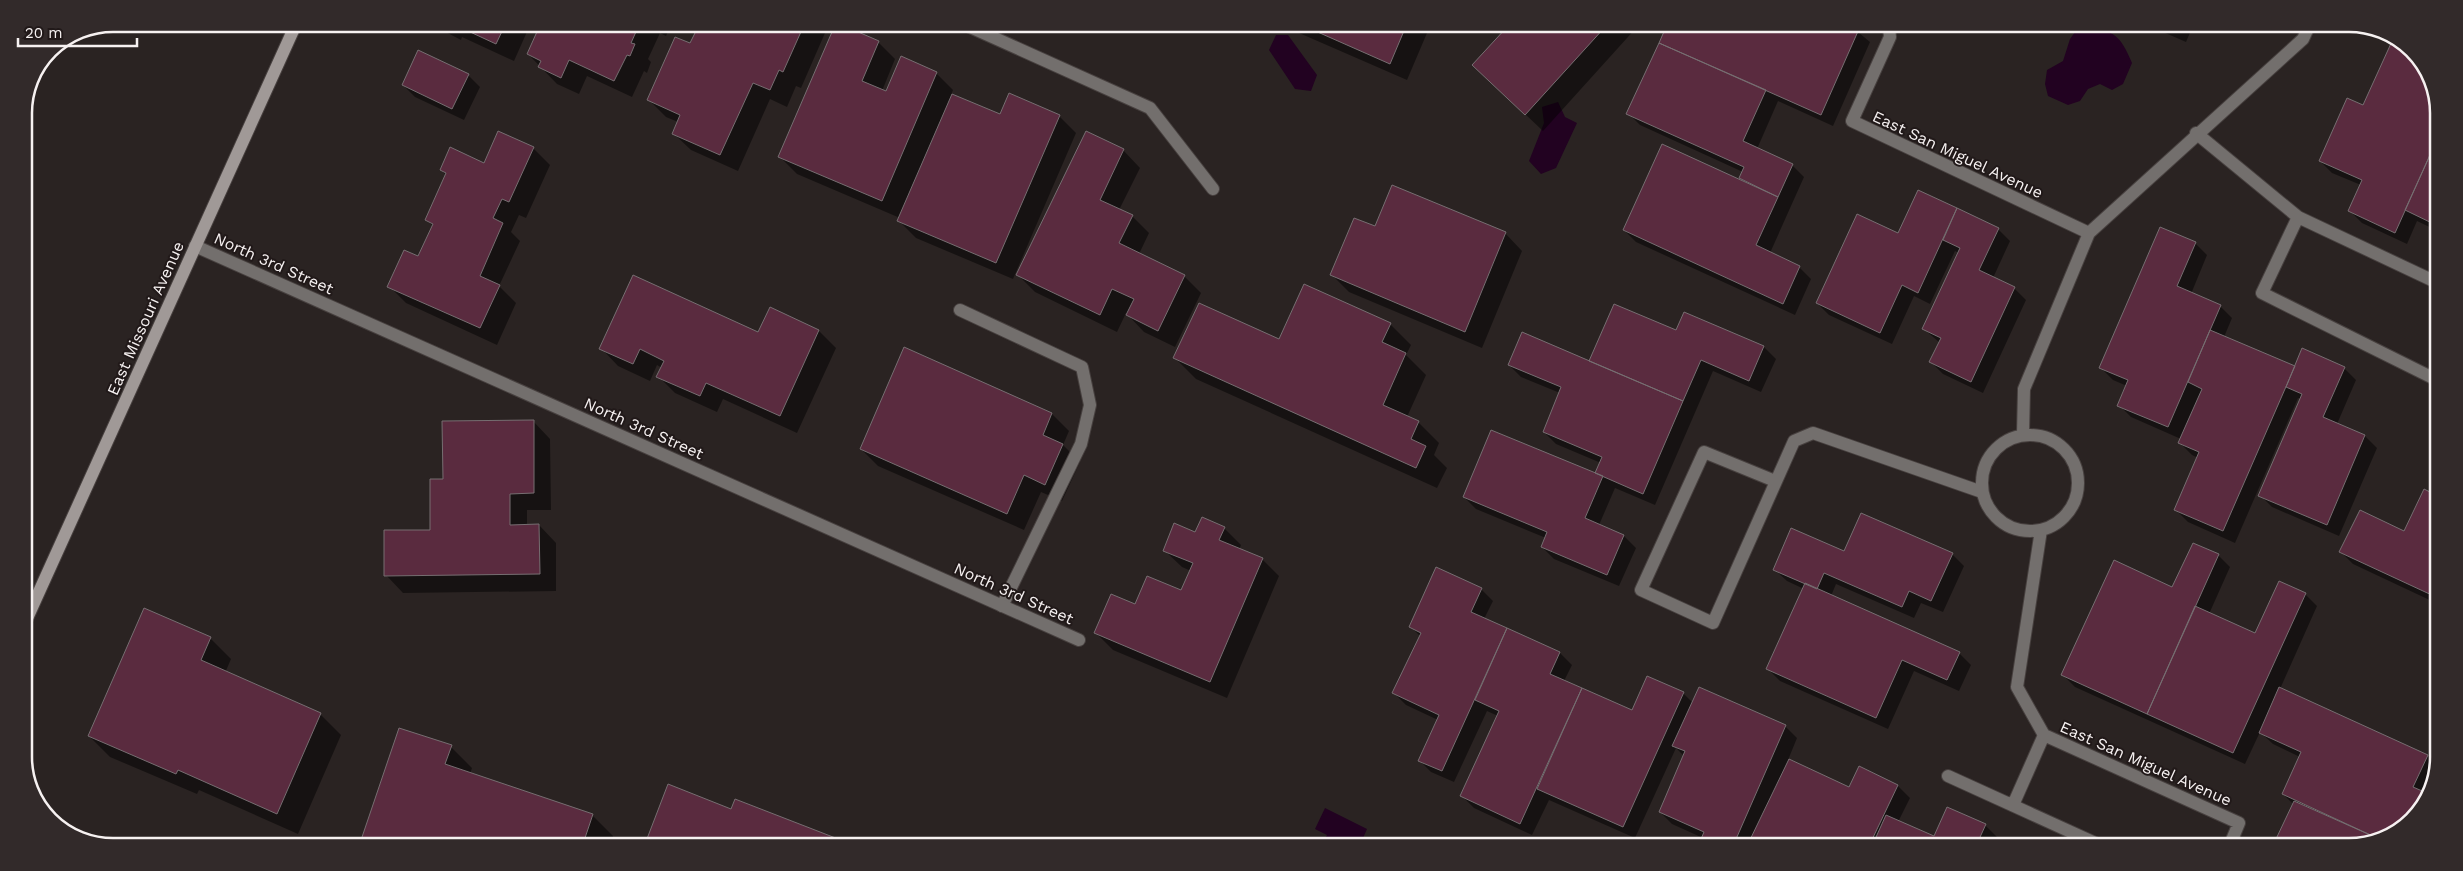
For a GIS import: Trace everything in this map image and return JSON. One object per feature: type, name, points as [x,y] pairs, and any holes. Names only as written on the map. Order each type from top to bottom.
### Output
[{"type":"main road","name":"East Missouri Avenue","points":[[33,606],[292,32]]},
{"type":"street","points":[[981,32],[1150,108],[1213,189]]},
{"type":"street","name":"East San Miguel Avenue","points":[[1890,32],[1890,37],[1852,121],[2089,233]]},
{"type":"street","points":[[2022,434],[2024,390],[2089,233],[2196,133],[2303,39],[2306,32]]},
{"type":"street","points":[[2196,133],[2298,217],[2430,279]]},
{"type":"street","points":[[2298,217],[2262,294],[2430,377]]},
{"type":"street","name":"North 3rd Street","points":[[195,246],[1079,640]]},
{"type":"street","points":[[960,310],[1082,368],[1090,405],[1081,444],[1002,606]]},
{"type":"street","points":[[1775,481],[1704,452],[1641,590],[1713,623],[1794,441],[1813,433],[1982,492]]},
{"type":"street","points":[[2022,434],[2039,434],[2054,441],[2067,451],[2076,466],[2079,482],[2076,498],[2069,513],[2056,524],[2041,530],[2024,532],[2009,528],[1996,519],[1987,506],[1982,492],[1982,476],[1986,462],[1995,449],[2008,440],[2022,434]]},
{"type":"street","name":"East San Miguel Avenue","points":[[2041,530],[2017,687],[2044,735],[2239,823],[2233,838]]},
{"type":"street","name":"East San Miguel Avenue","points":[[2013,805],[2044,735]]},
{"type":"street","points":[[1948,776],[2084,838]]},
{"type":"shaded area","points":[[2075,32],[2108,32],[2113,34],[2123,45],[2132,63],[2123,84],[2112,90],[2100,84],[2088,89],[2080,101],[2068,105],[2048,96],[2045,84],[2047,70],[2063,61],[2070,39]]},
{"type":"shaded area","points":[[1276,35],[1288,35],[1317,75],[1311,91],[1295,89],[1269,50]]},
{"type":"shaded area","points":[[1558,102],[1565,117],[1577,123],[1556,168],[1541,174],[1529,161],[1544,123],[1542,107]]},
{"type":"shaded area","points":[[1325,808],[1367,829],[1363,838],[1326,838],[1327,835],[1315,829]]},
{"type":"building","points":[[470,32],[502,32],[496,44]]},
{"type":"building","points":[[537,32],[636,32],[631,43],[635,44],[630,56],[627,55],[614,81],[569,60],[561,78],[538,67],[541,61],[527,54]]},
{"type":"building","points":[[696,32],[801,32],[783,72],[779,70],[770,90],[753,83],[720,155],[672,134],[680,115],[647,100],[675,37],[690,43]]},
{"type":"building","points":[[832,32],[858,32],[879,41],[862,81],[886,91],[901,56],[937,72],[882,201],[778,157]]},
{"type":"building","points":[[1318,32],[1403,32],[1390,64]]},
{"type":"building","points":[[1502,32],[1600,32],[1525,115],[1472,65]]},
{"type":"building","points":[[1664,32],[1858,32],[1821,115],[1659,43]]},
{"type":"building","points":[[1659,43],[1766,90],[1743,141],[1793,164],[1778,197],[1739,178],[1744,167],[1626,114]]},
{"type":"building","points":[[2391,44],[2407,56],[2420,73],[2428,92],[2430,108],[2430,155],[2395,233],[2348,211],[2362,180],[2319,161],[2347,98],[2363,105]]},
{"type":"building","points":[[418,50],[469,74],[452,109],[402,85]]},
{"type":"building","points":[[1009,93],[1060,115],[996,263],[897,221],[952,94],[1000,114]]},
{"type":"building","points":[[498,131],[534,147],[509,202],[502,199],[493,218],[503,223],[480,276],[500,285],[480,328],[387,287],[404,250],[418,256],[433,224],[425,220],[446,173],[440,170],[450,147],[484,163]]},
{"type":"building","points":[[1086,131],[1124,149],[1100,200],[1133,215],[1119,243],[1185,275],[1158,331],[1126,315],[1134,299],[1112,289],[1100,315],[1016,275]]},
{"type":"building","points":[[1662,144],[1778,197],[1756,245],[1800,266],[1783,304],[1623,230]]},
{"type":"building","points":[[2430,155],[2430,222],[2405,210]]},
{"type":"building","points":[[1392,185],[1506,232],[1465,332],[1330,275],[1354,218],[1375,226]]},
{"type":"building","points":[[1918,190],[1957,208],[1918,293],[1902,285],[1880,333],[1816,303],[1857,214],[1898,233]]},
{"type":"building","points":[[1957,208],[1999,228],[1979,270],[2015,287],[1971,382],[1929,362],[1941,338],[1922,329],[1960,248],[1943,240]]},
{"type":"building","points":[[2160,227],[2196,242],[2177,286],[2221,305],[2168,427],[2117,406],[2128,380],[2099,368]]},
{"type":"building","points":[[633,275],[758,332],[770,307],[819,330],[780,416],[706,383],[700,396],[656,377],[664,361],[640,349],[633,364],[599,349]]},
{"type":"building","points":[[1304,284],[1391,323],[1382,342],[1406,353],[1383,405],[1419,421],[1411,439],[1426,446],[1416,468],[1173,358],[1199,303],[1279,339]]},
{"type":"building","points":[[1614,304],[1676,330],[1684,312],[1764,346],[1749,381],[1701,360],[1683,401],[1589,361]]},
{"type":"building","points":[[2210,330],[2295,366],[2223,531],[2174,510],[2199,452],[2178,443],[2202,389],[2188,382]]},
{"type":"building","points":[[1522,332],[1683,401],[1643,494],[1595,473],[1602,457],[1543,432],[1561,387],[1508,365]]},
{"type":"building","points":[[904,347],[1052,413],[1043,435],[1063,444],[1045,485],[1024,475],[1007,514],[860,449]]},
{"type":"building","points":[[2302,348],[2345,367],[2323,417],[2365,435],[2327,525],[2258,496],[2302,394],[2286,387]]},
{"type":"building","points":[[534,420],[534,493],[510,494],[510,525],[539,524],[540,574],[384,576],[384,530],[430,530],[430,479],[443,479],[442,421]]},
{"type":"building","points":[[1491,430],[1603,476],[1585,518],[1624,535],[1607,575],[1541,547],[1547,532],[1463,497]]},
{"type":"building","points":[[2424,489],[2430,492],[2430,594],[2339,552],[2360,510],[2404,531]]},
{"type":"building","points":[[1861,513],[1953,553],[1931,601],[1909,591],[1902,607],[1824,573],[1817,589],[1773,570],[1791,528],[1844,551]]},
{"type":"building","points":[[1202,517],[1225,527],[1219,540],[1263,558],[1210,682],[1094,633],[1111,594],[1135,604],[1147,576],[1181,590],[1193,563],[1163,551],[1174,523],[1195,532]]},
{"type":"building","points":[[2193,543],[2219,554],[2147,714],[2061,675],[2114,560],[2172,587]]},
{"type":"building","points":[[1436,567],[1482,588],[1471,612],[1507,628],[1442,771],[1418,761],[1439,715],[1392,693],[1421,633],[1409,627]]},
{"type":"building","points":[[2279,581],[2306,593],[2233,753],[2147,714],[2195,606],[2255,633]]},
{"type":"building","points":[[1805,583],[1960,652],[1947,680],[1902,660],[1876,718],[1766,669]]},
{"type":"building","points":[[144,608],[211,637],[201,660],[321,713],[277,814],[178,770],[176,774],[88,736]]},
{"type":"building","points":[[1507,628],[1560,652],[1550,674],[1582,688],[1520,824],[1460,796],[1499,711],[1475,700]]},
{"type":"building","points":[[1647,676],[1684,692],[1623,827],[1537,789],[1582,688],[1632,710]]},
{"type":"building","points":[[1699,687],[1786,725],[1737,838],[1701,838],[1704,832],[1659,812],[1685,751],[1672,746]]},
{"type":"building","points":[[2279,687],[2428,755],[2413,787],[2423,791],[2417,803],[2399,822],[2371,835],[2282,794],[2301,752],[2259,733]]},
{"type":"building","points":[[399,728],[452,745],[445,764],[593,814],[585,838],[362,838]]},
{"type":"building","points":[[1789,759],[1849,787],[1859,766],[1898,785],[1873,838],[1751,838]]},
{"type":"building","points":[[668,784],[731,809],[735,799],[836,838],[647,838]]},
{"type":"building","points":[[2294,801],[2371,835],[2350,838],[2276,838]]},
{"type":"building","points":[[1947,807],[1986,824],[1980,838],[1876,838],[1886,815],[1934,836]]}]
